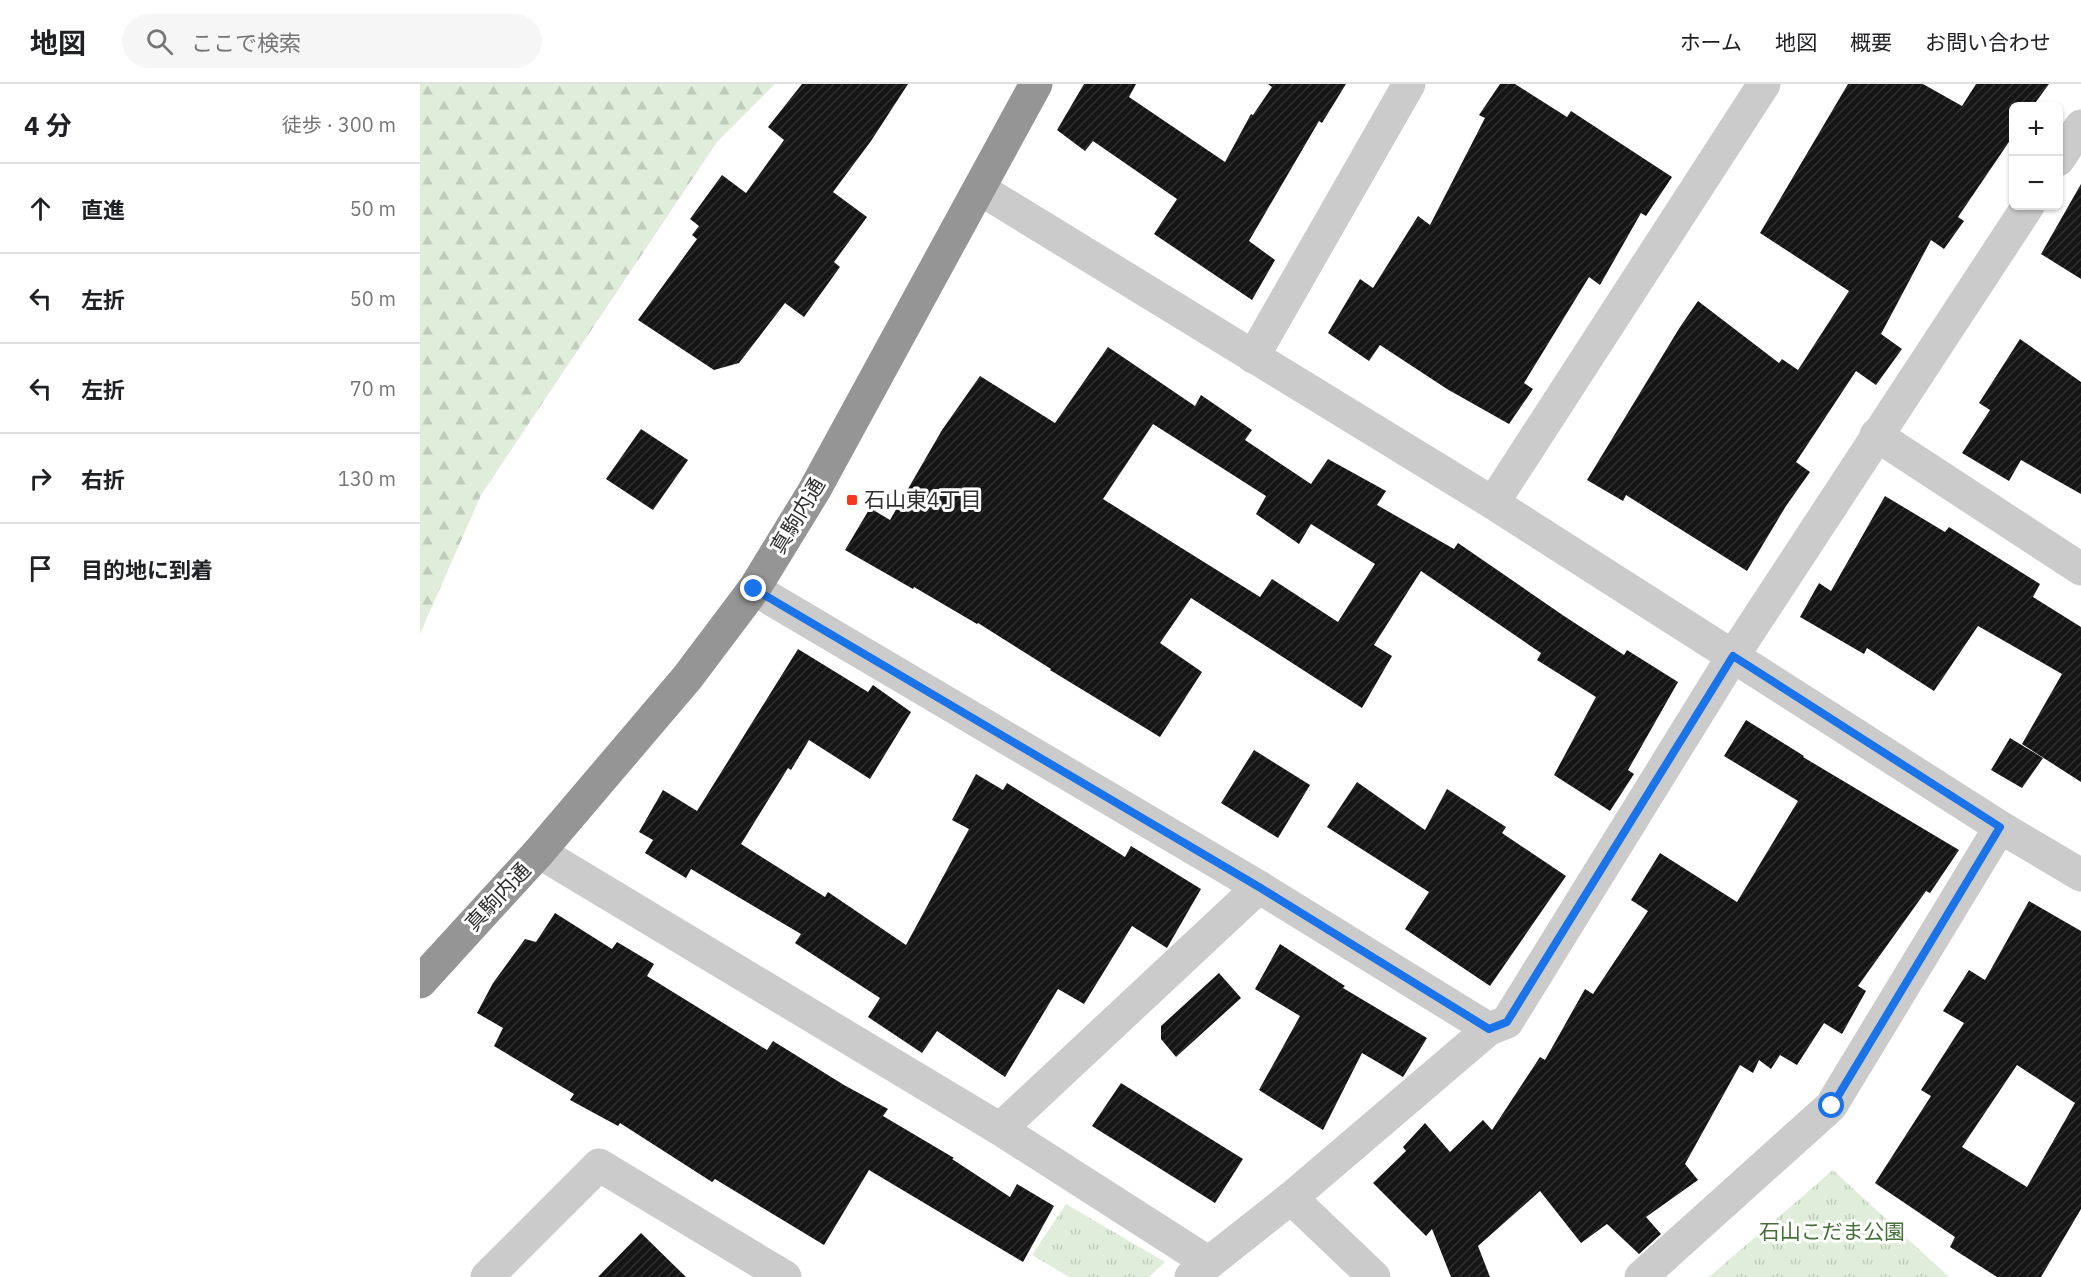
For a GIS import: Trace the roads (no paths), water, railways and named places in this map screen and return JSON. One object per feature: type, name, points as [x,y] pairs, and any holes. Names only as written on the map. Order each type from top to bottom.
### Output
[{"type":"highway","name":"真駒内通","points":[[420,982],[539,852],[687,678],[754,589],[814,490],[1036,84]]},
{"type":"street","points":[[1253,357],[1409,84]]},
{"type":"street","points":[[1492,504],[1764,84]]},
{"type":"street","points":[[2061,156],[2081,126]]},
{"type":"street","points":[[980,189],[1492,504],[2000,827],[2081,875]]},
{"type":"street","points":[[539,852],[1000,1130],[1200,1270],[1292,1198],[1489,1029],[1507,1022],[1733,656],[2025,210]]},
{"type":"street","points":[[1876,435],[2081,569]]},
{"type":"street","points":[[754,589],[1259,887],[1489,1029]]},
{"type":"street","points":[[1641,1277],[1832,1106],[2000,827]]},
{"type":"street","points":[[1000,1130],[1259,887]]},
{"type":"street","points":[[487,1277],[599,1165],[785,1277]]},
{"type":"street","points":[[1292,1198],[1374,1277]]},
{"type":"place","name":"石山東4丁目","points":[[852,500]]},
{"type":"park label","name":"石山こだま公園","points":[[1832,1232]]}]
